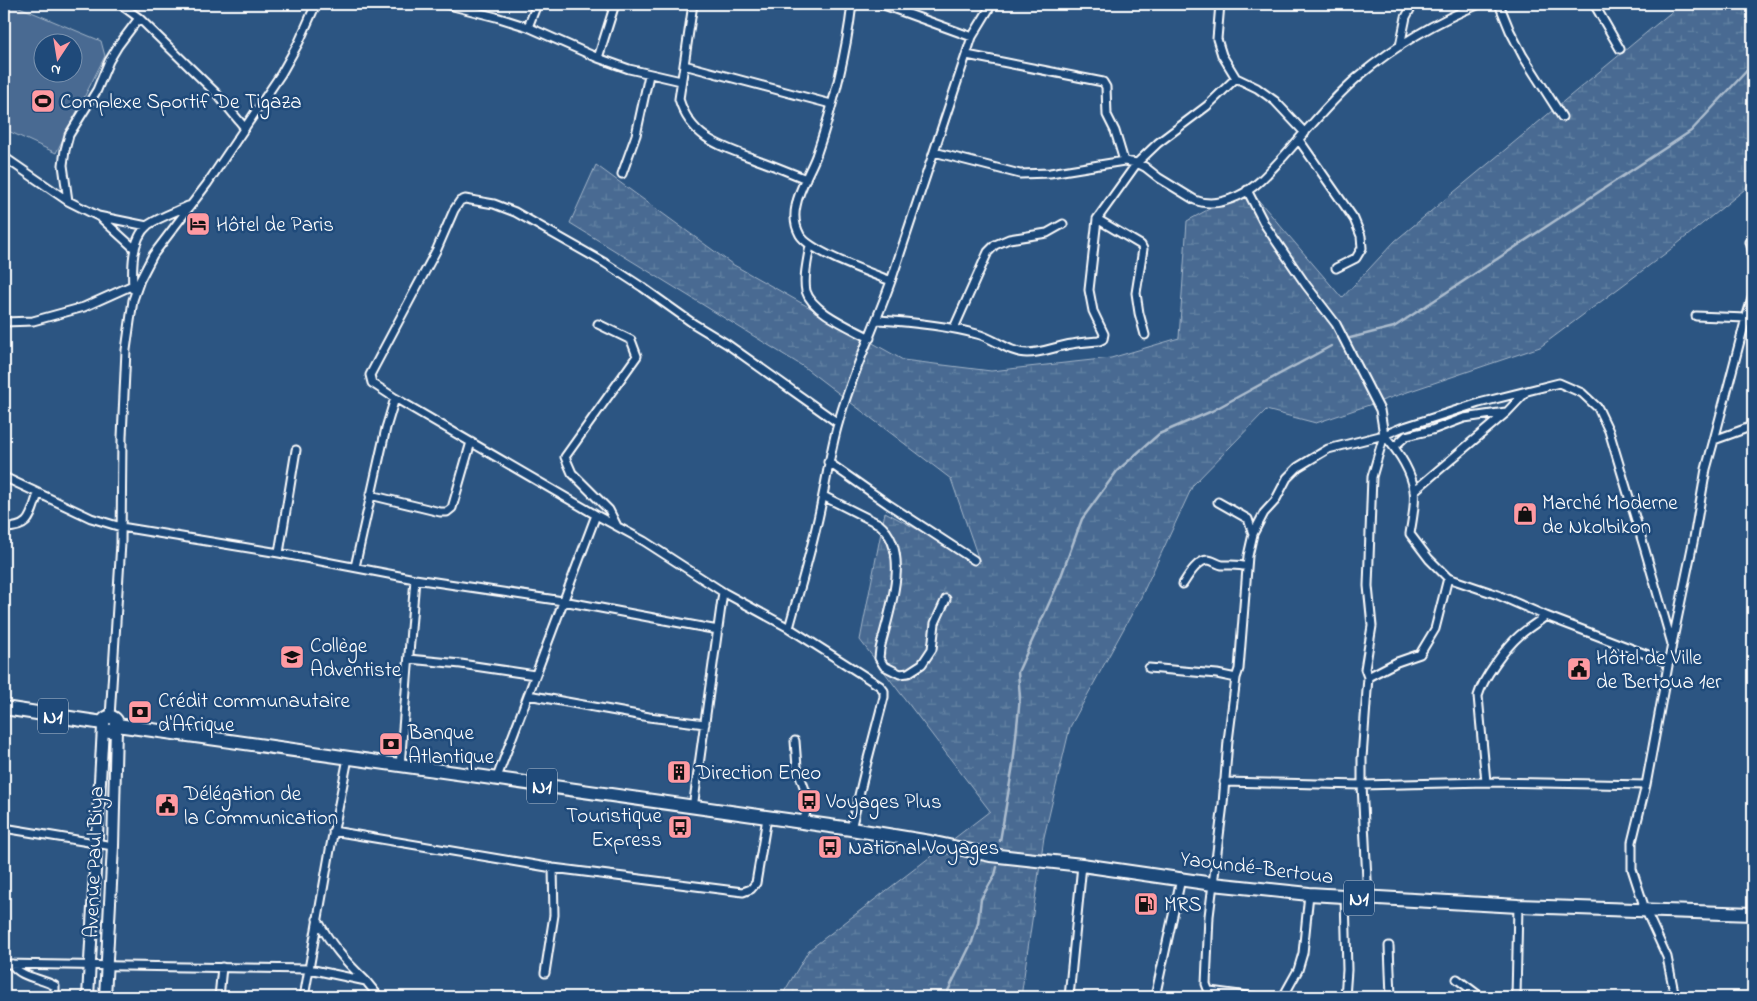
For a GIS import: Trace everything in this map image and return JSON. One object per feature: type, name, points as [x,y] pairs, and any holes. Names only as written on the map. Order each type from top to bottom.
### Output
[{"type":"highway","name":"N1","points":[[4,708],[496,780],[851,829]]},
{"type":"highway","name":"Yaoundé-Bertoua","points":[[851,829],[967,849],[990,855],[1082,865],[1213,884],[1309,894],[1518,906],[1753,914]]},
{"type":"street","points":[[120,4],[138,18],[216,93],[246,128]]},
{"type":"street","points":[[133,300],[140,280],[153,255],[207,184],[281,74],[299,42],[316,4]]},
{"type":"street","points":[[445,4],[496,17],[528,28],[598,58],[649,74],[681,81]]},
{"type":"street","points":[[528,28],[537,4]]},
{"type":"street","points":[[598,58],[615,4]]},
{"type":"street","points":[[693,4],[679,100],[683,114],[702,135],[718,146],[806,179]]},
{"type":"street","points":[[852,4],[849,30],[831,104],[816,156],[796,207],[795,223],[801,236],[810,245],[891,281]]},
{"type":"street","points":[[881,4],[972,38]]},
{"type":"street","points":[[789,628],[823,496],[828,462],[850,385],[878,320],[972,38],[992,4]]},
{"type":"street","points":[[1220,4],[1217,39],[1222,55],[1236,78],[1257,88],[1274,101],[1305,133]]},
{"type":"street","points":[[1400,46],[1406,17],[1413,4]]},
{"type":"street","points":[[934,152],[1020,174],[1050,173],[1124,161],[1137,163],[1201,203],[1213,204],[1238,196],[1266,176],[1358,76],[1425,30],[1480,4]]},
{"type":"street","points":[[1498,4],[1523,56],[1562,116]]},
{"type":"street","points":[[1594,4],[1620,49]]},
{"type":"street","points":[[68,200],[63,165],[69,135],[93,97],[109,61],[138,18]]},
{"type":"street","points":[[967,55],[1104,82],[1106,87],[1107,115],[1115,131],[1124,161]]},
{"type":"street","points":[[684,65],[831,104]]},
{"type":"street","points":[[622,174],[636,135],[649,74]]},
{"type":"street","points":[[878,320],[954,328],[979,334],[1010,349],[1026,353],[1103,339],[1104,334],[1093,311],[1089,290],[1097,219],[1137,163],[1158,143],[1207,106],[1236,78]]},
{"type":"street","points":[[1299,140],[1354,219],[1361,236],[1362,248],[1356,258],[1336,268]]},
{"type":"street","points":[[4,156],[68,200],[98,216],[135,249]]},
{"type":"street","points":[[1247,190],[1265,225],[1306,285],[1336,324],[1380,410],[1384,435],[1372,477],[1368,586],[1372,626],[1365,668],[1368,677],[1362,758],[1368,898]]},
{"type":"street","points":[[838,423],[727,344],[694,324],[605,263],[515,212],[494,204],[465,199],[454,210],[437,249],[370,375],[372,383],[394,398],[617,526],[724,592],[789,628],[880,686],[884,691],[884,697],[851,829]]},
{"type":"street","points":[[88,997],[97,844],[110,724],[121,527],[122,436],[126,350],[133,300],[135,249],[139,237],[148,226],[189,206]]},
{"type":"street","points":[[98,216],[148,226]]},
{"type":"street","points":[[1097,219],[1141,245],[1144,249],[1136,293],[1145,335]]},
{"type":"street","points":[[954,328],[988,252],[995,245],[1009,239],[1047,233],[1063,224]]},
{"type":"street","points":[[1750,242],[1753,254]]},
{"type":"street","points":[[810,245],[805,280],[806,291],[810,301],[820,310],[870,338]]},
{"type":"street","points":[[4,322],[33,321],[84,307],[133,285]]},
{"type":"street","points":[[1675,997],[1667,957],[1646,910],[1632,869],[1632,842],[1646,785],[1706,469],[1753,295]]},
{"type":"street","points":[[1696,316],[1746,318]]},
{"type":"street","points":[[598,324],[631,340],[637,356],[565,457],[572,472],[609,510],[617,526]]},
{"type":"street","points":[[1255,997],[1210,994],[1206,984],[1209,916],[1228,741],[1236,678],[1239,669],[1248,556],[1253,534],[1264,513],[1275,501],[1288,478],[1298,467],[1328,449],[1384,435],[1479,403],[1558,383],[1582,393],[1598,408],[1609,431],[1672,644]]},
{"type":"street","points":[[1414,491],[1507,412],[1526,391]]},
{"type":"street","points":[[355,567],[370,495],[394,398]]},
{"type":"street","points":[[1394,447],[1406,436],[1432,430],[1464,418],[1507,412]]},
{"type":"street","points":[[1714,440],[1753,426]]},
{"type":"street","points":[[1384,435],[1410,473],[1414,491],[1410,534],[1429,559],[1448,578],[1498,595],[1546,616],[1669,663]]},
{"type":"street","points":[[370,495],[440,512],[448,512],[452,508],[471,442]]},
{"type":"street","points":[[279,553],[296,450]]},
{"type":"street","points":[[828,462],[974,560]]},
{"type":"street","points":[[4,477],[91,518],[121,527],[415,578],[562,601],[718,630]]},
{"type":"street","points":[[4,528],[17,528],[24,525],[30,518],[38,494]]},
{"type":"street","points":[[823,496],[879,524],[886,530],[896,555],[897,581],[879,658],[884,666],[900,674],[908,673],[922,664],[932,649],[935,623],[946,599]]},
{"type":"street","points":[[1218,502],[1248,519],[1253,534]]},
{"type":"street","points":[[496,780],[596,515]]},
{"type":"street","points":[[1183,584],[1196,566],[1208,560],[1221,565],[1233,564],[1247,567]]},
{"type":"street","points":[[400,766],[415,578]]},
{"type":"street","points":[[1368,677],[1420,654],[1435,629],[1448,578]]},
{"type":"street","points":[[693,808],[724,592]]},
{"type":"street","points":[[1486,782],[1478,703],[1480,686],[1494,665],[1520,635],[1546,616]]},
{"type":"street","points":[[409,659],[461,664],[535,675]]},
{"type":"street","points":[[1149,668],[1217,674],[1236,678]]},
{"type":"street","points":[[528,695],[650,717],[705,724]]},
{"type":"street","name":"Avenue Paul Biya","points":[[105,997],[113,846],[110,724]]},
{"type":"street","points":[[796,741],[797,767],[809,801],[803,823]]},
{"type":"street","points":[[304,997],[333,831],[348,758]]},
{"type":"street","points":[[1224,782],[1362,785],[1486,782],[1646,785]]},
{"type":"street","points":[[333,831],[553,868],[743,892],[751,889],[756,883],[767,818]]},
{"type":"street","points":[[4,828],[113,846]]},
{"type":"street","points":[[1069,997],[1082,865]]},
{"type":"street","points":[[546,972],[554,915],[553,868]]},
{"type":"street","points":[[1155,997],[1181,879]]},
{"type":"street","points":[[1283,997],[1298,970],[1303,953],[1309,894]]},
{"type":"street","points":[[1345,897],[1347,970],[1345,997]]},
{"type":"street","points":[[1516,997],[1518,906]]},
{"type":"street","points":[[317,918],[336,950],[379,997]]},
{"type":"street","points":[[1388,946],[1391,997]]},
{"type":"street","points":[[8,964],[309,969],[366,981]]},
{"type":"street","points":[[8,964],[23,974],[48,981],[55,986],[55,997]]},
{"type":"street","points":[[219,997],[222,967]]},
{"type":"street","points":[[1457,979],[1481,997]]},
{"type":"green space","name":"Complexe Sportif De Tigaza","points":[[4,4],[12,4],[79,32],[32,32],[32,82],[82,82],[82,33],[101,41],[105,56],[56,153],[4,129]]},
{"type":"green space","points":[[1681,4],[1753,4],[1753,179],[1744,190],[1666,253],[1540,347],[1316,423],[1266,410],[1193,485],[1141,597],[1070,727],[1044,837],[1022,997],[781,997],[809,950],[990,811],[860,640],[885,512],[980,563],[951,479],[804,367],[570,223],[596,165],[732,264],[903,360],[991,371],[1111,358],[1179,338],[1187,221],[1248,188],[1342,298],[1395,241]]},
{"type":"waterway","points":[[1350,338],[1394,327],[1691,131],[1753,64]]},
{"type":"waterway","points":[[1000,841],[1013,765],[1020,697],[1018,672],[1060,579],[1082,519],[1117,471],[1159,434],[1212,411],[1331,346]]},
{"type":"waterway","points":[[945,997],[972,942],[978,923],[981,899],[995,875],[997,867]]},
{"type":"place","name":"Complexe Sportif De Tigaza","points":[[43,101]]},
{"type":"place","name":"Hôtel de Paris","points":[[198,224]]},
{"type":"place","name":"Marché Moderne de Nkolbikon","points":[[1525,514]]},
{"type":"place","name":"Collège Adventiste","points":[[292,657]]},
{"type":"place","name":"Hôtel de Ville de Bertoua 1er","points":[[1579,669]]},
{"type":"place","name":"Crédit communautaire d'Afrique","points":[[140,712]]},
{"type":"place","name":"Banque Atlantique","points":[[391,744]]},
{"type":"place","name":"Direction Eneo","points":[[679,772]]},
{"type":"place","name":"Voyages Plus","points":[[809,801]]},
{"type":"place","name":"Délégation de la Communication","points":[[167,805]]},
{"type":"place","name":"Touristique Express","points":[[680,827]]},
{"type":"place","name":"National Voyages","points":[[830,847]]},
{"type":"place","name":"MRS","points":[[1146,904]]}]
